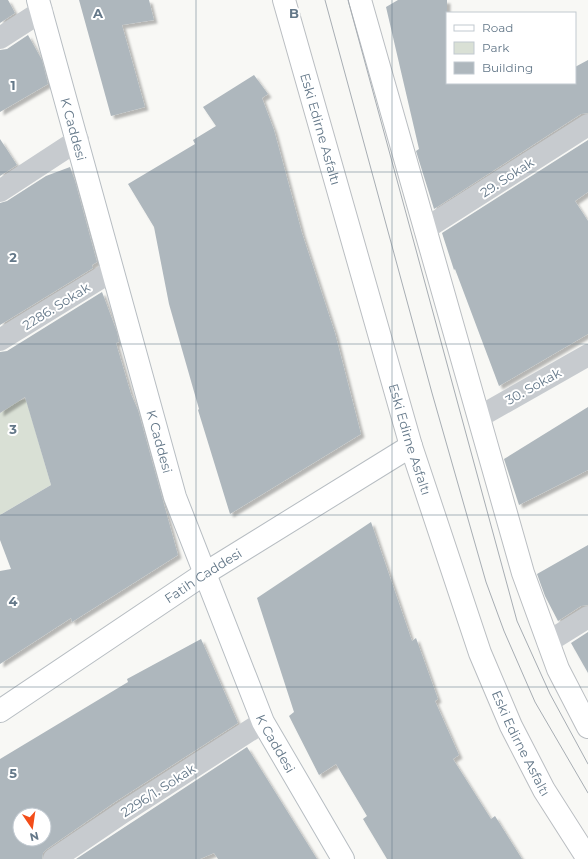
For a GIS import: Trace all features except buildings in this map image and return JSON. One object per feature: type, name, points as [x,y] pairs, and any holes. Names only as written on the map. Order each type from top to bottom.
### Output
[{"type":"main road","name":"Eski Edirne Asfaltı","points":[[284,0],[411,446],[480,653],[511,726],[544,790],[588,859]]},
{"type":"main road","points":[[360,0],[523,573],[558,670],[588,727]]},
{"type":"main road","name":"K Caddesi","points":[[40,6],[175,498],[263,722],[339,858]]},
{"type":"main road","name":"Fatih Caddesi","points":[[0,711],[204,574],[411,446]]},
{"type":"street","points":[[0,38],[40,6]]},
{"type":"street","name":"29. Sokak","points":[[425,229],[588,124]]},
{"type":"street","points":[[0,191],[78,140]]},
{"type":"street","name":"2286. Sokak","points":[[0,340],[112,271]]},
{"type":"street","name":"30. Sokak","points":[[479,417],[588,355]]},
{"type":"street","points":[[548,642],[588,617]]},
{"type":"street","name":"2296/1. Sokak","points":[[54,859],[263,722]]},
{"type":"green space","points":[[26,399],[51,485],[0,515],[0,413],[18,401]]},
{"type":"tram line","points":[[325,0],[432,393],[486,582],[504,631],[535,702],[588,793]]},
{"type":"tram line","points":[[348,0],[517,621],[550,694],[588,764]]}]
